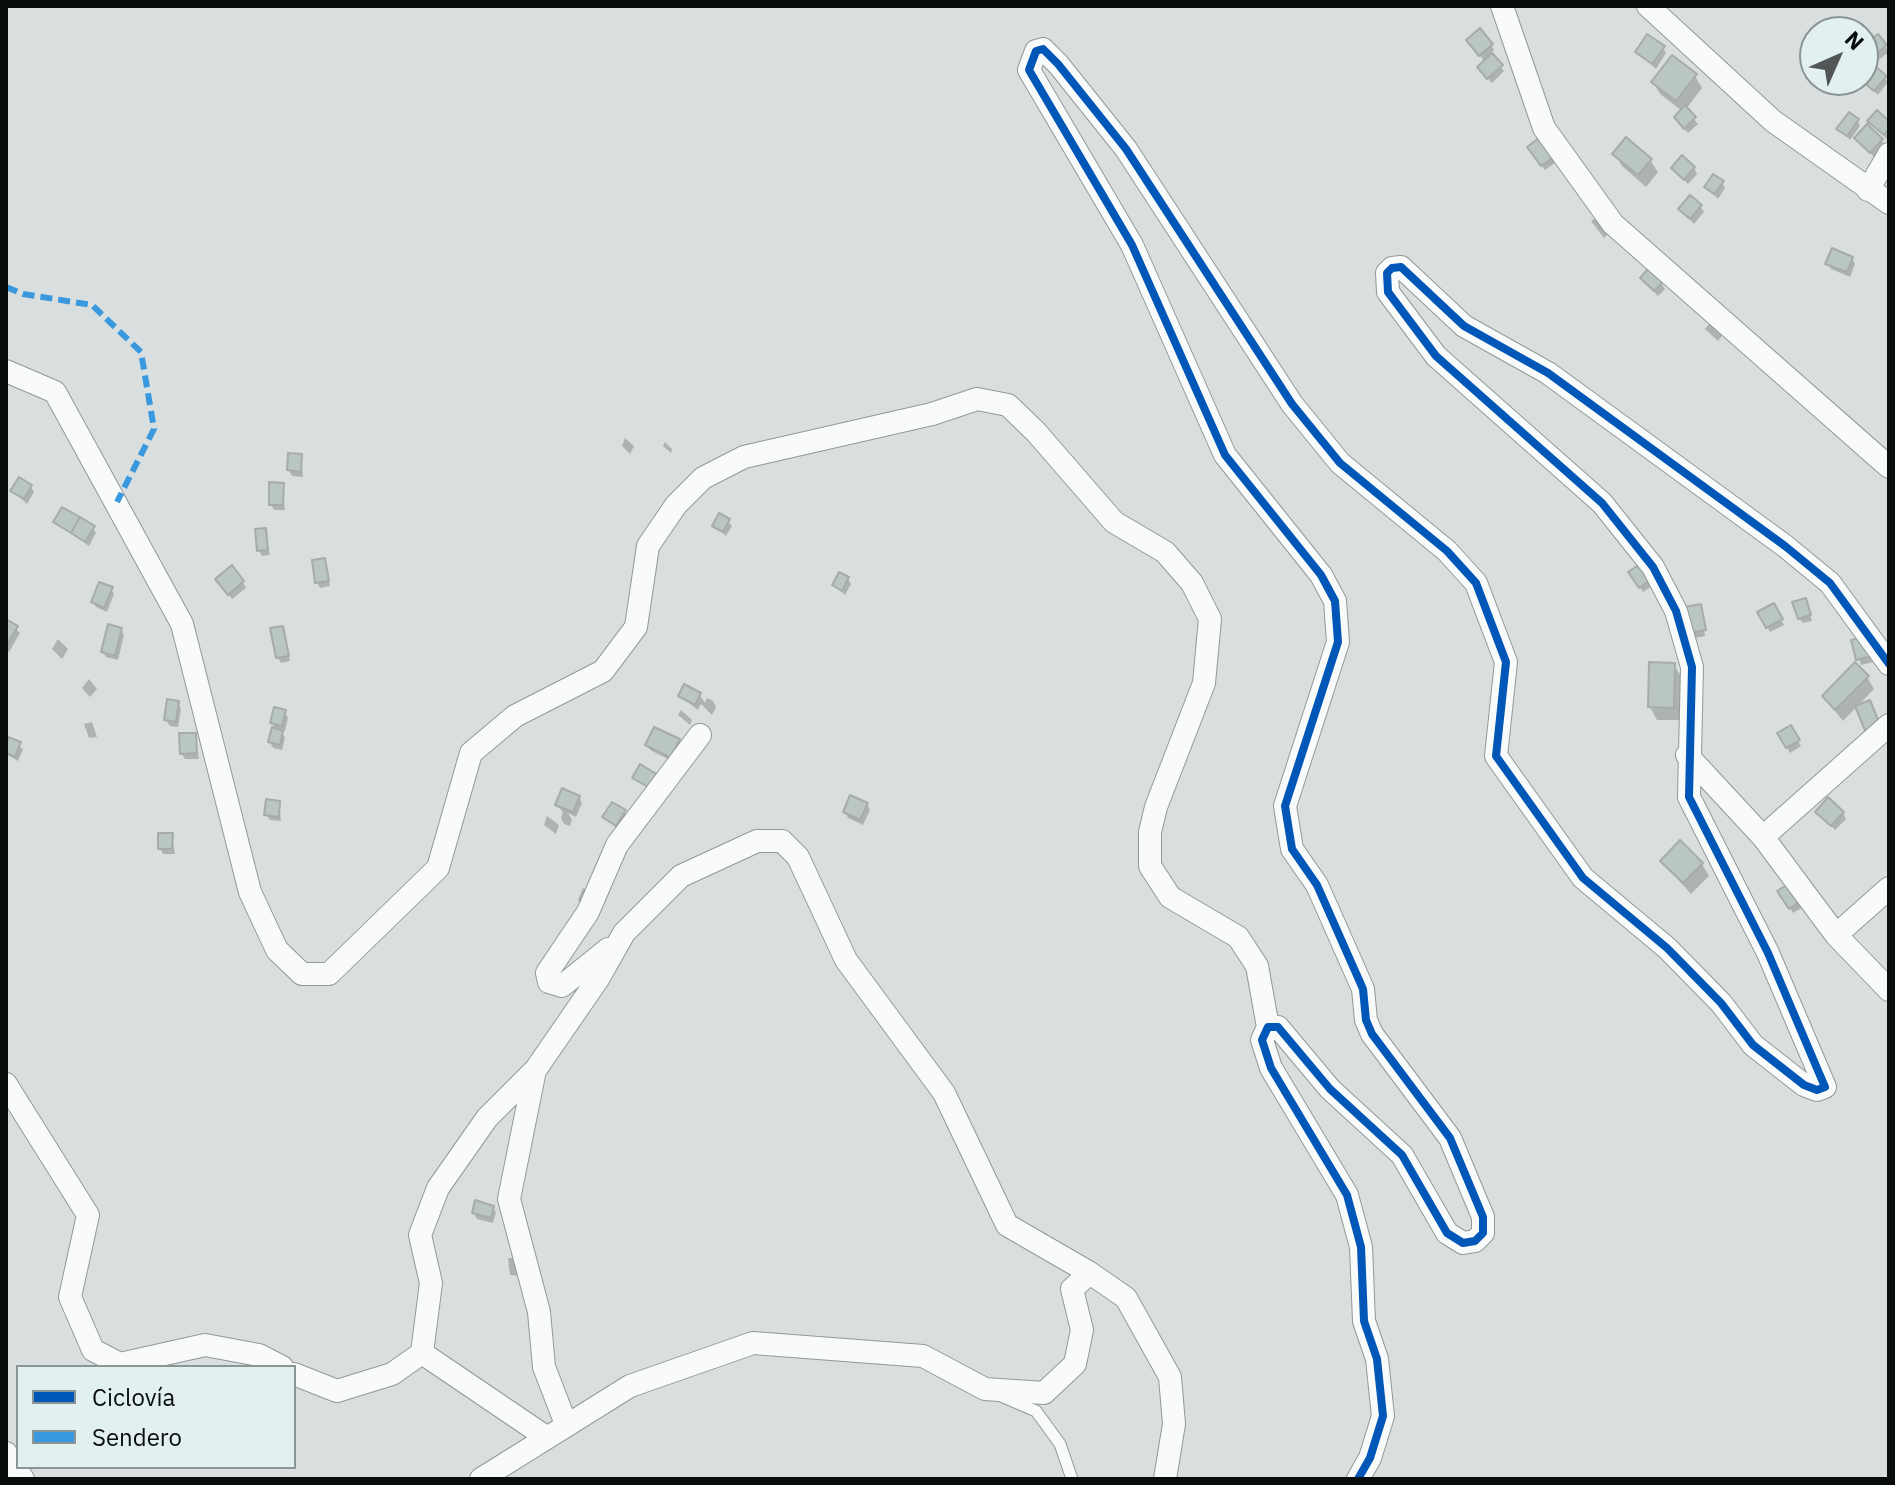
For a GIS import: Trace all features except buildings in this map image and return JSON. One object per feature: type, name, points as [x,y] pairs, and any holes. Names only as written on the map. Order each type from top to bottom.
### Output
[{"type":"street","points":[[1502,6],[1544,128],[1613,224],[1889,467]]},
{"type":"street","points":[[1648,6],[1773,121],[1889,203]]},
{"type":"street","points":[[1268,1027],[1278,1027],[1330,1089],[1402,1155],[1447,1233],[1463,1243],[1475,1241],[1483,1233],[1483,1217],[1450,1138],[1389,1051],[1372,1034],[1366,1020],[1363,989],[1317,885],[1292,849],[1285,806],[1338,642],[1335,601],[1321,575],[1225,455],[1132,245],[1029,70],[1036,51],[1043,49],[1058,64],[1126,149],[1292,404],[1340,463],[1447,551],[1476,583],[1506,662],[1496,756],[1583,878],[1667,948],[1721,1003],[1753,1045],[1770,1061],[1804,1085],[1823,1090],[1816,1065],[1768,953],[1689,797],[1687,755],[1692,667],[1676,611],[1653,567],[1602,503],[1436,356],[1388,292],[1385,282],[1392,268],[1401,267],[1464,326],[1548,373],[1785,546],[1830,583],[1889,664]]},
{"type":"street","points":[[1868,190],[1889,154]]},
{"type":"street","points":[[6,371],[55,392],[182,624],[250,892],[277,950],[302,974],[329,974],[438,868],[471,753],[515,716],[603,671],[636,627],[648,546],[676,505],[703,478],[744,457],[932,414],[977,399],[1008,405],[1036,432],[1114,522],[1165,552],[1192,583],[1210,619],[1204,683],[1156,807],[1150,832],[1150,866],[1170,897],[1238,937],[1257,966],[1268,1027],[1262,1040],[1271,1068],[1347,1195],[1361,1247],[1364,1321],[1377,1359],[1383,1416],[1370,1458],[1358,1479]]},
{"type":"street","points":[[1763,837],[1889,725]]},
{"type":"street","points":[[700,735],[617,845],[588,912],[547,973],[549,982],[562,986],[589,967],[681,876],[757,841],[782,841],[798,857],[846,960],[944,1093],[1007,1225],[1090,1273],[1126,1298],[1170,1377],[1174,1424],[1165,1479]]},
{"type":"street","points":[[1687,755],[1763,837],[1836,935],[1889,990]]},
{"type":"street","points":[[1836,935],[1889,888]]},
{"type":"street","points":[[296,1375],[337,1391],[392,1374],[422,1353],[431,1283],[420,1235],[438,1188],[487,1118],[536,1069],[598,979],[624,933]]},
{"type":"street","points":[[536,1069],[509,1199],[539,1312],[544,1367],[566,1424]]},
{"type":"street","points":[[6,1084],[88,1215],[70,1297],[93,1350],[120,1364],[205,1345],[259,1355],[278,1365]]},
{"type":"street","points":[[481,1479],[630,1386],[753,1343],[923,1356],[985,1389],[1044,1393],[1075,1364],[1082,1330],[1072,1289],[1090,1273]]},
{"type":"street","points":[[422,1353],[546,1437]]},
{"type":"lane","points":[[985,1389],[1036,1411],[1060,1444],[1072,1479]]},
{"type":"marked path","points":[[6,287],[23,294],[92,305],[141,352],[154,429],[117,502]]},
{"type":"cycle path","points":[[1358,1479],[1370,1458],[1383,1416],[1377,1359],[1364,1321],[1361,1247],[1347,1195],[1271,1068],[1262,1040],[1268,1027],[1278,1027],[1330,1089],[1402,1155],[1447,1233],[1463,1243],[1475,1241],[1483,1233],[1483,1217],[1450,1138],[1372,1034],[1366,1020],[1363,989],[1317,885],[1292,849],[1285,806],[1338,642],[1335,601],[1321,575],[1225,455],[1132,245],[1029,70],[1036,51],[1043,49],[1058,64],[1126,149],[1292,404],[1340,463],[1447,551],[1476,583],[1506,662],[1496,756],[1583,878],[1667,948],[1721,1003],[1753,1045],[1804,1085],[1817,1090],[1825,1087],[1768,953],[1689,797],[1692,667],[1676,611],[1653,567],[1602,503],[1436,356],[1388,292],[1387,273],[1392,268],[1401,267],[1464,326],[1548,373],[1785,546],[1830,583],[1889,664]]}]
